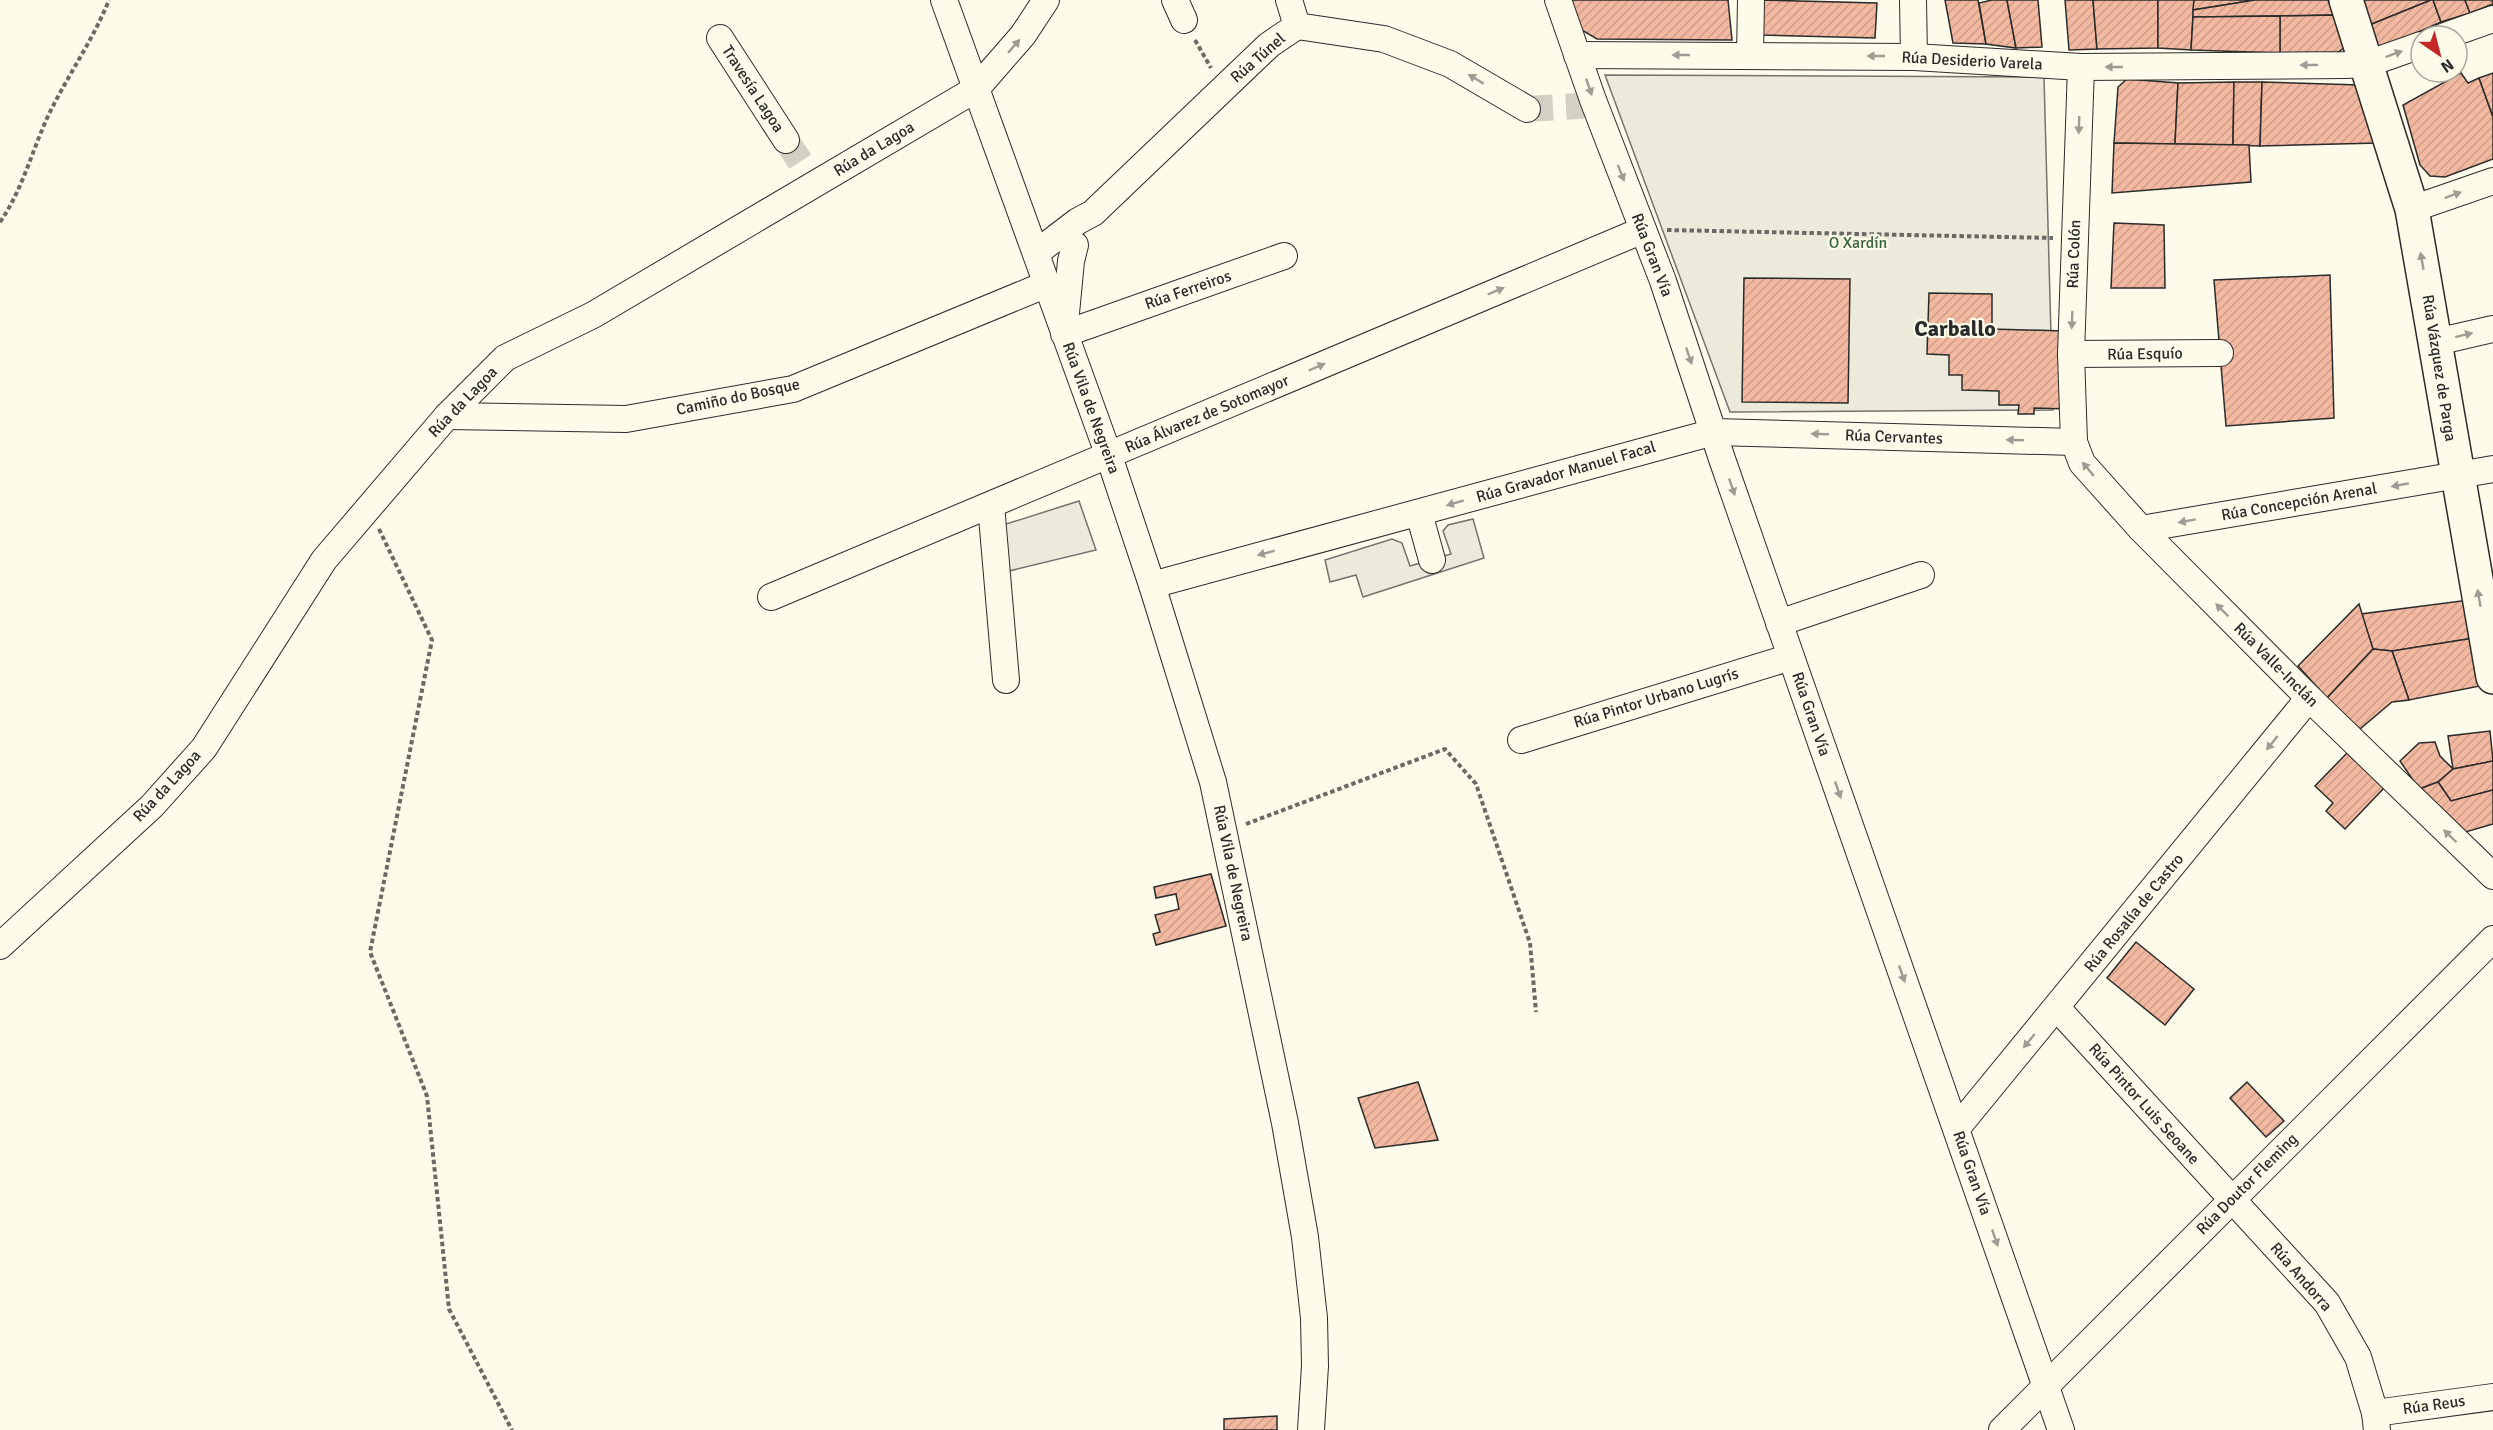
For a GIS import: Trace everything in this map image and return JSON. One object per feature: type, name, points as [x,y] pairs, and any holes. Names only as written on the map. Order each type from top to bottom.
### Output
[{"type":"main road","name":"Rúa Vázquez de Parga","points":[[2346,0],[2412,209],[2493,676]]},
{"type":"street","name":"Rúa Vila de Negreira","points":[[944,0],[1042,268],[1152,585],[1194,716],[1224,832],[1285,1123],[1305,1237],[1314,1318],[1315,1366],[1311,1430]]},
{"type":"street","name":"Rúa da Lagoa","points":[[0,946],[152,806],[204,748],[324,560],[447,416],[505,358],[593,315],[976,89],[1023,35],[1046,0]]},
{"type":"street","points":[[1289,0],[1297,26]]},
{"type":"street","name":"Rúa Gran Vía","points":[[1558,0],[1663,281],[1779,623],[2061,1430]]},
{"type":"street","points":[[1750,56],[1751,0]]},
{"type":"street","points":[[1913,0],[1914,57]]},
{"type":"street","points":[[2469,28],[2493,19]]},
{"type":"street","name":"Rúa Túnel","points":[[1042,268],[1082,226],[1269,45],[1297,26],[1384,39],[1450,63],[1527,109]]},
{"type":"street","name":"Travesía Lagoa","points":[[720,38],[786,140]]},
{"type":"street","name":"Rúa Desiderio Varela","points":[[1577,55],[1914,57],[2081,67],[2367,64],[2409,49]]},
{"type":"street","name":"Rúa Colón","points":[[2074,442],[2071,354],[2081,67]]},
{"type":"street","points":[[2412,209],[2493,181]]},
{"type":"street","points":[[1022,215],[1038,221],[1082,226]]},
{"type":"street","name":"Rúa Vila de Negreira","points":[[1064,334],[1071,261],[1082,226]]},
{"type":"street","name":"Rúa Álvarez de Sotomayor","points":[[771,597],[1643,230]]},
{"type":"street","name":"Rúa Ferreiros","points":[[1064,334],[1284,256]]},
{"type":"street","name":"Camiño do Bosque","points":[[447,416],[626,419],[793,389],[1042,268]]},
{"type":"street","points":[[1067,304],[1092,324]]},
{"type":"street","points":[[2436,342],[2493,328]]},
{"type":"street","name":"Rúa Esquío","points":[[2071,354],[2220,353]]},
{"type":"street","name":"Rúa Cervantes","points":[[1714,432],[2074,442]]},
{"type":"street","name":"Rúa Gravador Manuel Facal","points":[[1152,585],[1714,432]]},
{"type":"street","name":"Rúa Valle-Inclán","points":[[2074,442],[2082,463],[2141,529],[2309,698],[2493,876]]},
{"type":"street","name":"Rúa Concepción Arenal","points":[[2141,529],[2493,469]]},
{"type":"street","points":[[991,506],[1006,680]]},
{"type":"street","points":[[1419,513],[1432,560]]},
{"type":"street","points":[[1779,623],[1921,575]]},
{"type":"street","name":"Rúa Pintor Urbano Lugrís","points":[[1521,740],[1791,657]]},
{"type":"street","name":"Rúa Rosalía de Castro","points":[[1957,1128],[2309,698]]},
{"type":"street","name":"Rúa Doutor Fleming","points":[[2002,1430],[2045,1384],[2493,939]]},
{"type":"street","name":"Rúa Pintor Luis Seoane","points":[[2057,1008],[2232,1200]]},
{"type":"street","name":"Rúa Andorra","points":[[2232,1200],[2327,1304],[2358,1357],[2376,1422]]},
{"type":"street","name":"Rúa Reus","points":[[2376,1422],[2493,1397]]},
{"type":"path","points":[[0,222],[13,203],[50,113],[101,20],[109,0]]},
{"type":"path","points":[[1179,10],[1223,89]]},
{"type":"path","points":[[1643,230],[2075,239]]},
{"type":"path","points":[[369,507],[432,640],[370,952],[427,1096],[449,1309],[512,1430]]},
{"type":"path","points":[[1224,832],[1445,749],[1476,784],[1530,943],[1536,1012]]},
{"type":"green space","name":"O Xardín","points":[[1605,75],[2044,77],[2053,410],[1730,412]]},
{"type":"shaded area","points":[[1079,501],[1096,550],[1005,572],[1000,526]]},
{"type":"shaded area","points":[[1473,519],[1484,558],[1363,597],[1356,575],[1330,582],[1325,560],[1392,539],[1402,543],[1410,566],[1451,554],[1443,531],[1448,525]]},
{"type":"building","points":[[1570,0],[1728,0],[1732,40],[1597,39],[1580,29]]},
{"type":"building","points":[[1762,0],[1877,3],[1875,38],[1762,35]]},
{"type":"building","points":[[1945,0],[1978,0],[1986,44],[1953,43]]},
{"type":"building","points":[[2007,0],[2016,48],[1986,44],[1979,3]]},
{"type":"building","points":[[2007,0],[2038,0],[2042,47],[2016,48]]},
{"type":"building","points":[[2065,0],[2093,0],[2097,49],[2069,50]]},
{"type":"building","points":[[2093,0],[2158,0],[2158,48],[2097,49]]},
{"type":"building","points":[[2158,0],[2194,0],[2191,50],[2158,48]]},
{"type":"building","points":[[2194,0],[2255,0],[2193,10]]},
{"type":"building","points":[[2255,0],[2328,0],[2334,15],[2193,17],[2193,10]]},
{"type":"building","points":[[2359,0],[2431,0],[2367,26]]},
{"type":"building","points":[[2431,0],[2433,0],[2441,22],[2409,24],[2409,36],[2376,51],[2367,26]]},
{"type":"building","points":[[2433,0],[2465,0],[2470,13],[2441,22]]},
{"type":"building","points":[[2465,0],[2492,0],[2493,4],[2470,13]]},
{"type":"building","points":[[2334,15],[2347,46],[2335,54],[2280,53],[2280,16]]},
{"type":"building","points":[[2280,16],[2280,53],[2191,50],[2193,17]]},
{"type":"building","points":[[2493,73],[2493,117],[2479,78]]},
{"type":"building","points":[[2479,78],[2493,117],[2493,159],[2445,177],[2430,176],[2420,165],[2403,105],[2441,84],[2469,84]]},
{"type":"building","points":[[2127,79],[2178,83],[2175,144],[2114,143],[2118,87]]},
{"type":"building","points":[[2234,82],[2233,145],[2175,144],[2178,83]]},
{"type":"building","points":[[2234,82],[2262,82],[2260,146],[2233,145]]},
{"type":"building","points":[[2262,82],[2360,85],[2378,143],[2260,146]]},
{"type":"building","points":[[2114,143],[2249,145],[2251,182],[2112,193]]},
{"type":"building","points":[[2114,223],[2164,225],[2165,288],[2111,288]]},
{"type":"building","points":[[2330,275],[2334,418],[2226,426],[2214,280]]},
{"type":"building","points":[[1744,278],[1850,279],[1848,403],[1742,402]]},
{"type":"building","points":[[1929,293],[1992,294],[1992,329],[2064,331],[2068,409],[2034,408],[2034,414],[2018,414],[2019,405],[1999,405],[1999,391],[1962,390],[1962,375],[1949,375],[1949,355],[1927,354]]},
{"type":"building","points":[[2469,600],[2474,638],[2392,651],[2373,649],[2361,614]]},
{"type":"building","points":[[2359,604],[2373,649],[2327,698],[2298,666]]},
{"type":"building","points":[[2474,638],[2480,686],[2409,700],[2392,651]]},
{"type":"building","points":[[2373,649],[2392,651],[2409,700],[2392,702],[2360,729],[2327,698]]},
{"type":"building","points":[[2490,731],[2493,761],[2453,769],[2448,736]]},
{"type":"building","points":[[2435,742],[2440,756],[2453,769],[2438,782],[2419,789],[2400,761],[2419,743]]},
{"type":"building","points":[[2347,753],[2384,788],[2345,829],[2326,811],[2333,803],[2315,786]]},
{"type":"building","points":[[2493,761],[2493,790],[2451,801],[2438,782],[2453,769]]},
{"type":"building","points":[[2438,782],[2451,801],[2493,790],[2493,824],[2462,833],[2419,789]]},
{"type":"building","points":[[1211,874],[1226,926],[1156,945],[1153,934],[1160,932],[1155,915],[1179,909],[1176,894],[1156,898],[1154,887]]},
{"type":"building","points":[[2136,942],[2194,989],[2165,1025],[2107,978]]},
{"type":"building","points":[[1418,1082],[1438,1140],[1375,1148],[1358,1098]]},
{"type":"building","points":[[2247,1082],[2284,1121],[2266,1137],[2230,1098]]},
{"type":"building","points":[[1277,1416],[1277,1430],[1224,1430],[1224,1419]]},
{"type":"tunnel","points":[[1527,109],[1579,106],[1593,100]]},
{"type":"tunnel","points":[[786,140],[815,184]]},
{"type":"district","name":"Carballo","points":[[1955,328]]}]
